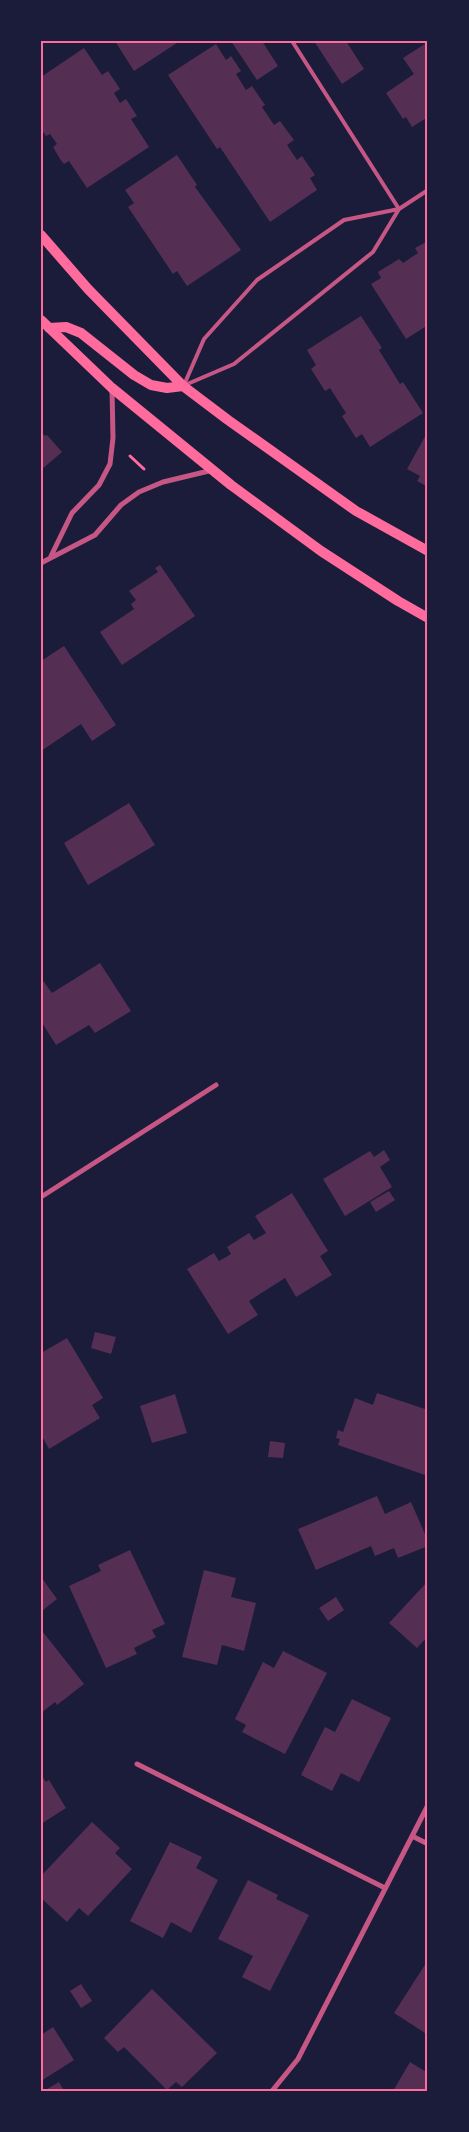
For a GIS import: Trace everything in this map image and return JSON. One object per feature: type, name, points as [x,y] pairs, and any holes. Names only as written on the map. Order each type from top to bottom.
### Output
[{"type":"main road","points":[[41,235],[88,289],[183,386],[356,511],[428,551]]},
{"type":"main road","points":[[41,320],[112,388],[213,470],[321,550],[398,601],[428,618]]},
{"type":"main road","points":[[49,328],[66,327],[81,333],[134,375],[152,385],[167,388],[183,386]]},
{"type":"street","points":[[50,557],[72,514],[99,486],[110,464],[113,438],[112,388]]},
{"type":"street","points":[[41,563],[95,535],[121,504],[139,492],[163,482],[213,470]]},
{"type":"street","points":[[41,1197],[216,1085]]},
{"type":"street","points":[[137,1764],[385,1888]]},
{"type":"street","points":[[272,2091],[298,2059],[428,1805]]},
{"type":"street","points":[[412,1836],[428,1844]]},
{"type":"lane","points":[[292,41],[399,209]]},
{"type":"lane","points":[[183,386],[204,339],[257,280],[344,220],[399,209],[428,190]]},
{"type":"lane","points":[[183,386],[234,364],[373,252],[399,209]]},
{"type":"path","points":[[127,452],[146,471]]},
{"type":"building","points":[[115,41],[180,41],[134,71]]},
{"type":"building","points":[[231,41],[262,41],[278,66],[257,80]]},
{"type":"building","points":[[314,41],[346,41],[364,69],[342,84]]},
{"type":"building","points":[[428,42],[428,117],[412,127],[406,117],[403,119],[386,93],[414,74],[403,58]]},
{"type":"building","points":[[216,44],[226,60],[231,56],[241,71],[236,74],[246,90],[252,86],[265,105],[262,107],[274,125],[280,121],[294,140],[287,145],[297,160],[302,156],[315,175],[310,178],[317,190],[270,222],[220,147],[217,149],[168,75]]},
{"type":"building","points":[[84,48],[102,75],[108,71],[120,89],[114,93],[120,103],[126,99],[137,116],[131,119],[149,147],[87,188],[69,161],[64,164],[60,159],[53,147],[57,144],[50,134],[46,136],[41,129],[41,77]]},
{"type":"building","points":[[177,155],[197,185],[195,187],[241,250],[187,286],[177,271],[173,274],[128,207],[134,203],[125,190]]},
{"type":"building","points":[[428,241],[428,325],[406,339],[371,284],[381,278],[378,272],[399,259],[403,263],[418,253],[415,248]]},
{"type":"building","points":[[361,316],[382,348],[379,350],[400,384],[403,382],[423,413],[370,447],[362,434],[356,438],[342,416],[346,413],[330,388],[325,391],[311,369],[316,365],[307,350]]},
{"type":"building","points":[[428,431],[428,487],[417,481],[420,476],[407,469]]},
{"type":"building","points":[[41,432],[45,436],[47,435],[62,452],[41,470]]},
{"type":"building","points":[[160,565],[195,616],[122,665],[100,632],[134,609],[131,604],[136,600],[129,591],[158,572],[155,568]]},
{"type":"building","points":[[64,646],[116,725],[92,741],[81,724],[41,751],[41,661]]},
{"type":"building","points":[[129,803],[155,845],[88,885],[64,843]]},
{"type":"building","points":[[100,963],[131,1011],[95,1033],[89,1025],[56,1045],[41,1021],[41,978],[52,993]]},
{"type":"building","points":[[384,1150],[390,1160],[380,1167],[392,1187],[345,1216],[323,1179],[370,1151],[374,1157]]},
{"type":"building","points":[[389,1191],[395,1200],[376,1212],[370,1202]]},
{"type":"building","points":[[292,1193],[328,1251],[320,1256],[332,1275],[296,1297],[285,1278],[249,1301],[258,1315],[228,1334],[187,1269],[214,1253],[219,1261],[231,1254],[227,1247],[249,1233],[254,1240],[266,1233],[255,1216]]},
{"type":"building","points":[[95,1332],[116,1337],[111,1354],[91,1348]]},
{"type":"building","points":[[67,1338],[103,1398],[92,1405],[100,1418],[49,1449],[43,1438],[41,1439],[41,1353]]},
{"type":"building","points":[[377,1393],[428,1410],[428,1469],[425,1475],[338,1445],[340,1439],[336,1438],[338,1430],[343,1432],[355,1398],[373,1405]]},
{"type":"building","points":[[175,1394],[187,1433],[152,1443],[140,1406]]},
{"type":"building","points":[[270,1441],[285,1443],[283,1458],[268,1457]]},
{"type":"building","points":[[377,1496],[385,1514],[411,1502],[428,1541],[428,1546],[398,1558],[394,1548],[375,1556],[371,1546],[316,1570],[298,1529]]},
{"type":"building","points":[[130,1550],[165,1624],[152,1630],[156,1637],[134,1648],[137,1654],[106,1668],[69,1586],[101,1571],[98,1565]]},
{"type":"building","points":[[204,1570],[236,1578],[231,1597],[256,1603],[244,1651],[222,1645],[217,1665],[182,1657]]},
{"type":"building","points":[[41,1577],[57,1599],[43,1610],[41,1608]]},
{"type":"building","points":[[428,1581],[428,1636],[417,1648],[389,1623]]},
{"type":"building","points":[[336,1597],[344,1610],[328,1621],[319,1608]]},
{"type":"building","points":[[43,1632],[84,1684],[57,1705],[55,1702],[41,1713],[41,1634]]},
{"type":"building","points":[[283,1651],[327,1673],[285,1754],[242,1732],[246,1725],[235,1719],[263,1662],[274,1668]]},
{"type":"building","points":[[352,1699],[391,1718],[359,1782],[341,1773],[332,1791],[301,1775],[325,1727],[335,1732]]},
{"type":"building","points":[[41,1775],[46,1782],[49,1780],[66,1808],[41,1824]]},
{"type":"building","points":[[92,1822],[120,1848],[115,1853],[132,1869],[88,1916],[79,1908],[67,1922],[41,1898],[41,1876]]},
{"type":"building","points":[[170,1842],[202,1857],[196,1868],[218,1880],[191,1933],[171,1922],[163,1938],[130,1921]]},
{"type":"building","points":[[248,1880],[278,1895],[276,1899],[309,1915],[270,1991],[242,1977],[253,1956],[218,1939]]},
{"type":"building","points":[[428,1960],[428,2029],[425,2033],[394,2013]]},
{"type":"building","points":[[81,1984],[92,2001],[81,2008],[70,1991]]},
{"type":"building","points":[[152,1989],[217,2053],[182,2087],[176,2082],[167,2090],[124,2047],[118,2052],[104,2038]]},
{"type":"building","points":[[53,2027],[74,2060],[41,2081],[41,2035]]},
{"type":"building","points":[[410,2062],[428,2073],[428,2091],[393,2091]]},
{"type":"building","points":[[59,2082],[64,2091],[44,2091]]}]
